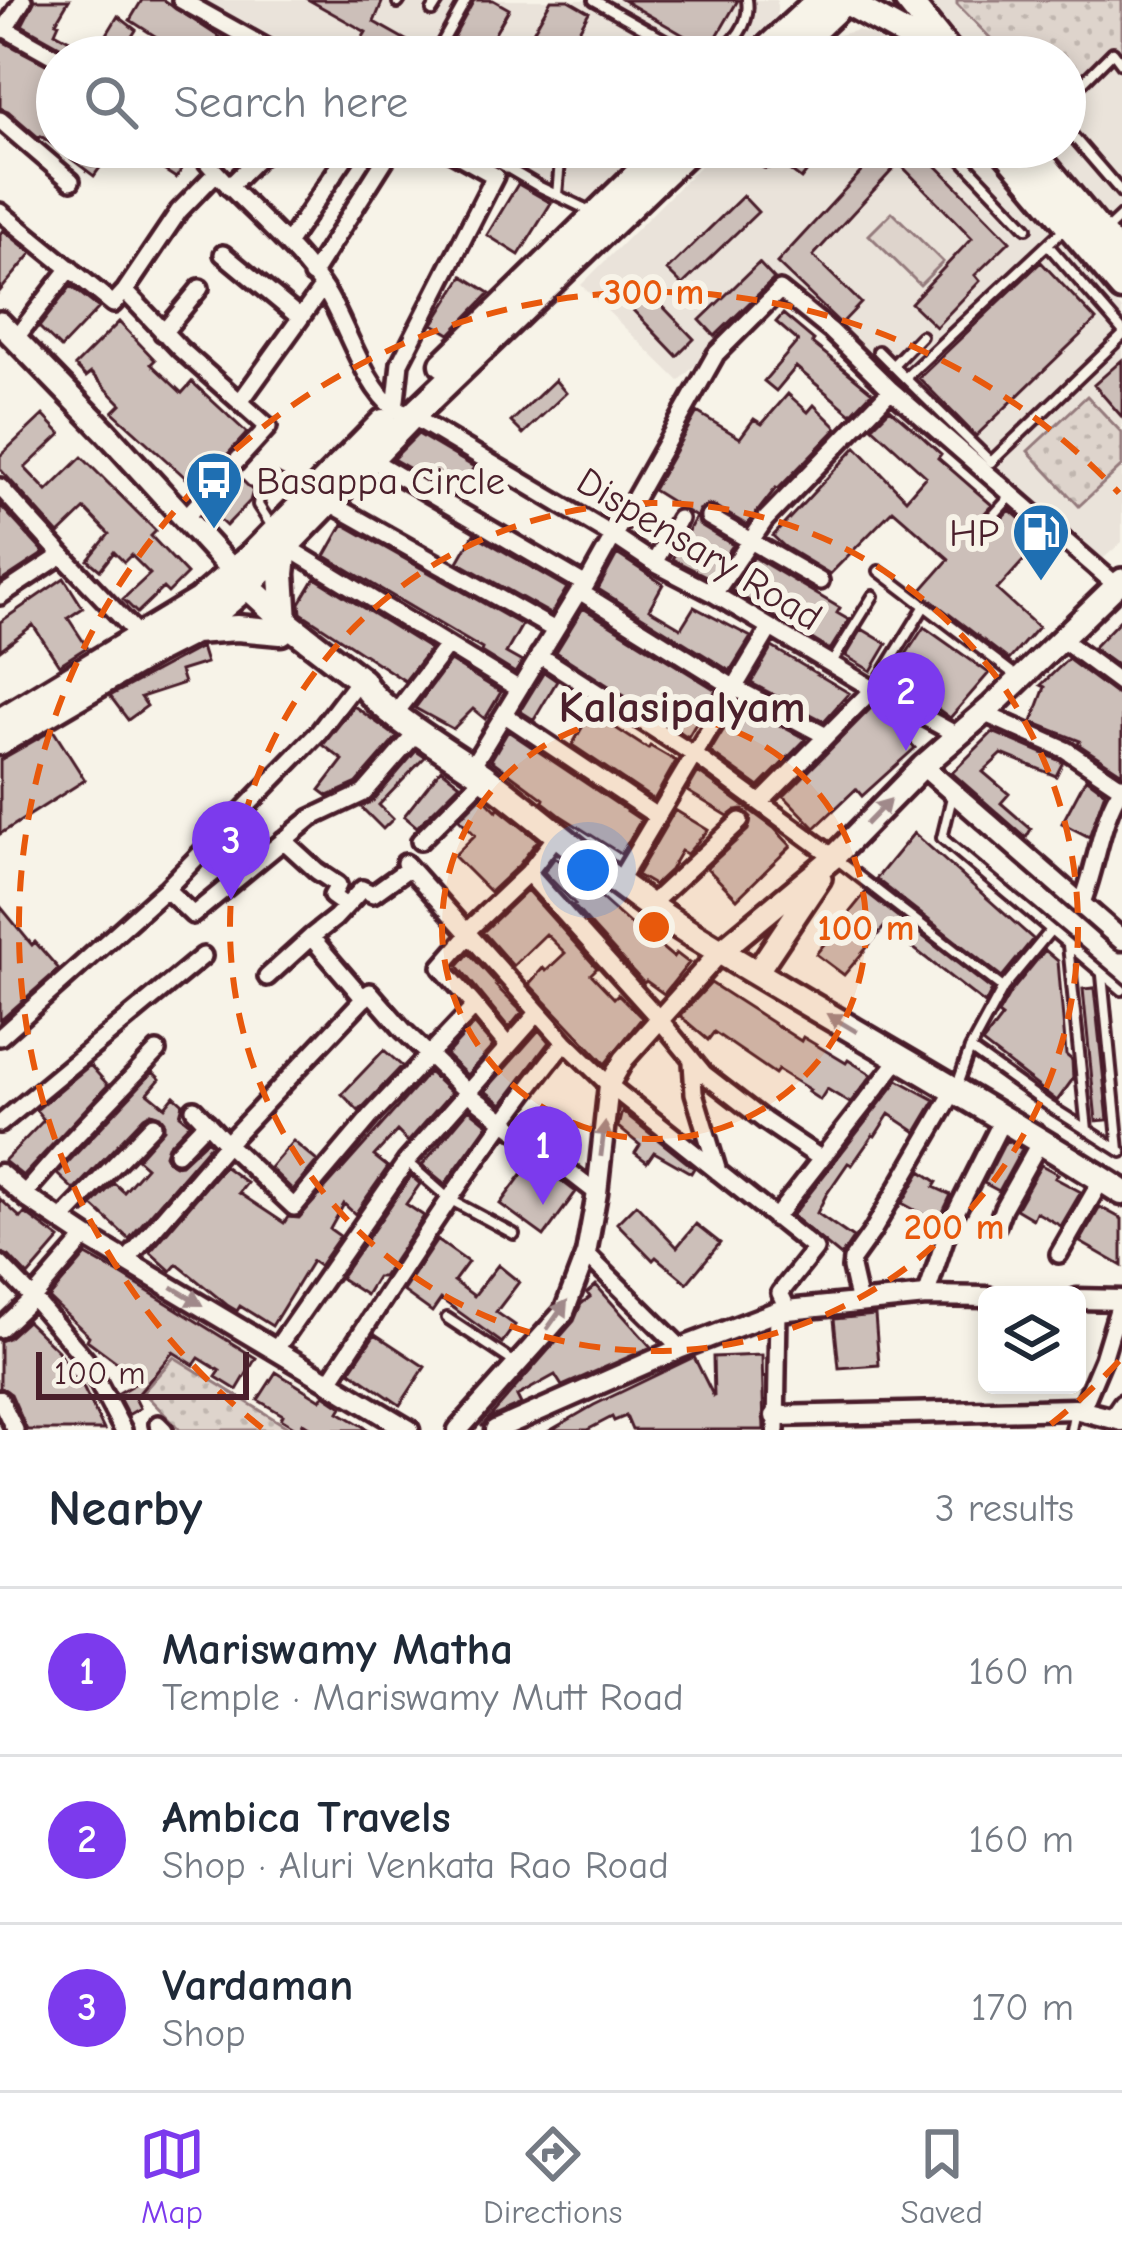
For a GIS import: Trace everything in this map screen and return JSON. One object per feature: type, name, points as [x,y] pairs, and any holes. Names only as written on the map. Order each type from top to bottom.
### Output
[{"type":"main road","points":[[780,36],[819,0]]},
{"type":"main road","points":[[821,36],[845,0],[908,36]]},
{"type":"main road","points":[[907,0],[936,36]]},
{"type":"main road","points":[[602,220],[646,168]]},
{"type":"main road","points":[[194,631],[233,584],[404,413],[602,220],[666,168]]},
{"type":"main road","points":[[1020,168],[1122,288]]},
{"type":"main road","points":[[1047,168],[1122,257]]},
{"type":"main road","points":[[5,334],[185,518],[233,584]]},
{"type":"main road","points":[[5,334],[113,458],[233,584],[360,688],[650,905],[1112,1186]]},
{"type":"main road","points":[[318,500],[370,459],[404,413]]},
{"type":"main road","points":[[280,539],[283,627]]},
{"type":"main road","points":[[721,951],[834,857],[923,766],[1119,583]]},
{"type":"main road","points":[[0,721],[233,584]]},
{"type":"main road","points":[[0,742],[194,631],[283,627]]},
{"type":"main road","points":[[757,972],[834,857]]},
{"type":"street","points":[[23,0],[3,27],[36,46]]},
{"type":"street","points":[[181,0],[246,36]]},
{"type":"street","points":[[0,120],[36,151]]},
{"type":"street","points":[[55,168],[71,182]]},
{"type":"street","points":[[211,168],[317,281],[377,388],[404,413]]},
{"type":"street","points":[[229,187],[248,168]]},
{"type":"street","points":[[287,244],[338,168]]},
{"type":"street","points":[[240,402],[299,317],[381,168]]},
{"type":"street","points":[[404,413],[400,363],[495,176],[481,168]]},
{"type":"street","points":[[0,212],[109,303],[117,302],[179,211],[215,173]]},
{"type":"street","points":[[223,254],[299,317]]},
{"type":"street","points":[[5,334],[70,268]]},
{"type":"street","points":[[164,333],[200,288]]},
{"type":"street","points":[[420,841],[477,772],[519,689],[716,354],[780,290],[1119,583]]},
{"type":"street","points":[[124,291],[268,427],[185,518]]},
{"type":"street","points":[[715,594],[765,520],[891,390]]},
{"type":"street","name":"Dispensary Road","points":[[404,413],[956,735]]},
{"type":"street","points":[[370,459],[735,688],[826,736]]},
{"type":"street","points":[[0,489],[141,638]]},
{"type":"street","points":[[318,500],[555,630]]},
{"type":"street","points":[[709,517],[820,581]]},
{"type":"street","points":[[654,563],[679,519]]},
{"type":"street","points":[[280,539],[519,689]]},
{"type":"street","points":[[0,596],[62,555]]},
{"type":"street","points":[[619,881],[770,628]]},
{"type":"street","points":[[1060,639],[1122,684]]},
{"type":"street","points":[[395,714],[447,646]]},
{"type":"street","points":[[539,656],[696,756],[834,857]]},
{"type":"street","points":[[0,1036],[166,889],[360,688]]},
{"type":"street","points":[[761,802],[873,689]]},
{"type":"street","points":[[983,713],[1066,750],[1122,787],[1108,811],[1081,905]]},
{"type":"street","points":[[505,715],[658,817]]},
{"type":"street","points":[[166,889],[193,916],[311,818],[364,793],[419,730]]},
{"type":"street","points":[[923,766],[1081,905],[1119,931]]},
{"type":"street","points":[[650,905],[740,820]]},
{"type":"street","points":[[508,1046],[441,967],[558,834]]},
{"type":"street","points":[[283,839],[338,885],[332,896],[346,906]]},
{"type":"street","points":[[267,977],[362,889],[373,894],[407,866],[609,1085],[814,1249],[781,1293],[776,1423],[1078,1410],[1118,1414]]},
{"type":"street","points":[[528,873],[704,1074],[820,1159]]},
{"type":"street","points":[[311,938],[364,999]]},
{"type":"street","points":[[458,1430],[564,1312],[586,1254],[609,1085],[624,1059],[721,951]]},
{"type":"street","points":[[0,1124],[203,956]]},
{"type":"street","points":[[127,1260],[226,1144],[370,992],[469,1094],[597,1193]]},
{"type":"street","points":[[194,1108],[294,1207],[370,1116],[475,1006]]},
{"type":"street","points":[[276,1349],[406,1162],[538,1013]]},
{"type":"street","points":[[329,1382],[448,1199],[565,1042]]},
{"type":"street","points":[[25,1194],[157,1051]]},
{"type":"street","points":[[775,1218],[900,1058]]},
{"type":"street","points":[[692,1059],[694,1094],[718,1172]]},
{"type":"street","points":[[860,1303],[852,1260],[955,1090]]},
{"type":"street","points":[[926,1296],[950,1224],[1004,1117]]},
{"type":"street","points":[[177,1153],[207,1122]]},
{"type":"street","points":[[61,1220],[153,1125]]},
{"type":"street","points":[[997,1225],[1040,1140]]},
{"type":"street","points":[[0,1174],[86,1238],[409,1430]]},
{"type":"street","points":[[1059,1254],[1112,1186]]},
{"type":"street","points":[[0,1329],[86,1238]]},
{"type":"street","points":[[586,1254],[681,1348]]},
{"type":"street","points":[[0,1264],[86,1360],[123,1430]]},
{"type":"street","points":[[500,1429],[681,1348],[783,1310],[926,1296],[978,1298]]},
{"type":"street","points":[[1078,1410],[1103,1359],[1121,1300],[1086,1299]]},
{"type":"street","points":[[0,1399],[15,1430]]},
{"type":"lane","points":[[432,10],[439,0]]},
{"type":"lane","points":[[446,36],[466,0]]},
{"type":"lane","points":[[594,0],[659,36]]},
{"type":"lane","points":[[737,36],[747,20],[747,0]]},
{"type":"lane","points":[[648,36],[652,32]]},
{"type":"lane","points":[[1086,79],[1113,52],[1122,64]]},
{"type":"lane","points":[[1086,151],[1122,193]]},
{"type":"lane","points":[[509,168],[602,220]]},
{"type":"lane","points":[[556,195],[559,168]]},
{"type":"lane","points":[[972,168],[1027,228]]},
{"type":"lane","points":[[1102,234],[1122,215]]},
{"type":"lane","points":[[905,378],[1069,226]]},
{"type":"lane","points":[[878,351],[991,462],[1122,333],[1048,245]]},
{"type":"lane","points":[[892,366],[921,336]]},
{"type":"lane","points":[[280,539],[258,505],[269,483],[281,481],[318,500]]},
{"type":"lane","points":[[983,527],[1012,495]]},
{"type":"lane","points":[[879,571],[1020,678]]},
{"type":"lane","points":[[831,664],[873,596]]},
{"type":"lane","points":[[873,689],[925,607]]},
{"type":"lane","points":[[953,793],[942,838],[1122,990]]},
{"type":"lane","points":[[834,857],[1003,988]]},
{"type":"lane","points":[[955,1090],[970,1049],[1003,988],[1051,930]]},
{"type":"lane","points":[[1067,944],[1087,1130]]},
{"type":"lane","points":[[1102,974],[1120,1151]]},
{"type":"lane","points":[[970,1049],[1120,1151]]},
{"type":"lane","points":[[406,1162],[448,1199],[514,1234]]},
{"type":"lane","points":[[447,1318],[517,1364]]},
{"type":"lane","points":[[1071,1430],[1078,1410]]},
{"type":"shaded area","points":[[205,0],[777,0],[777,17],[759,36],[271,36]]},
{"type":"shaded area","points":[[931,0],[1122,0],[1122,234],[1064,168],[1086,168],[1086,36],[950,36],[927,10]]},
{"type":"shaded area","points":[[957,0],[1122,0],[1122,50],[1086,83],[1086,36],[988,36]]},
{"type":"shaded area","points":[[858,30],[872,36],[835,36]]},
{"type":"shaded area","points":[[514,168],[630,168],[590,209]]},
{"type":"shaded area","points":[[698,168],[998,168],[1122,310],[1122,542],[1097,564],[784,277],[679,381],[581,285]]},
{"type":"shaded area","points":[[892,212],[943,262],[920,285],[869,235]]},
{"type":"shaded area","points":[[1087,396],[1122,433],[1122,466],[1079,506],[1028,451]]},
{"type":"shaded area","points":[[174,1357],[292,1430],[180,1430],[143,1392]]},
{"type":"building","points":[[35,0],[69,0],[56,22],[55,32],[62,36],[42,36],[22,25]]},
{"type":"building","points":[[142,0],[163,0],[218,36],[155,36],[130,20]]},
{"type":"building","points":[[309,0],[383,0],[374,22],[399,36],[364,36],[366,32]]},
{"type":"building","points":[[474,0],[493,0],[509,9],[494,36],[454,36]]},
{"type":"building","points":[[551,0],[568,0],[589,12],[576,36],[531,36]]},
{"type":"building","points":[[623,0],[738,0],[717,36],[685,36]]},
{"type":"building","points":[[118,16],[136,30],[132,36],[106,36]]},
{"type":"building","points":[[0,40],[36,59],[36,135],[0,108]]},
{"type":"building","points":[[161,168],[182,168],[176,178]]},
{"type":"building","points":[[787,168],[810,168],[801,179]]},
{"type":"building","points":[[865,168],[894,168],[813,256],[861,303],[841,324],[777,263]]},
{"type":"building","points":[[904,168],[939,168],[1010,241],[975,275],[980,281],[936,327],[911,303],[972,238]]},
{"type":"building","points":[[518,184],[551,203],[519,255],[487,235]]},
{"type":"building","points":[[743,196],[758,212],[682,285],[667,270]]},
{"type":"building","points":[[3,230],[32,253],[0,291],[0,234]]},
{"type":"building","points":[[1041,262],[1096,320],[976,436],[919,378]]},
{"type":"building","points":[[759,263],[774,279],[715,336],[700,320]]},
{"type":"building","points":[[463,276],[490,293],[450,334],[433,324]]},
{"type":"building","points":[[71,286],[99,308],[61,348],[39,327]]},
{"type":"building","points":[[650,293],[694,339],[677,356],[632,309]]},
{"type":"building","points":[[783,314],[872,392],[851,414],[796,367],[776,391],[764,381],[798,341],[776,322]]},
{"type":"building","points":[[119,322],[155,360],[151,364],[182,393],[192,382],[247,433],[197,488],[113,412],[121,404],[91,373],[86,377],[75,366]]},
{"type":"building","points":[[1122,360],[1122,417],[1094,385]]},
{"type":"building","points":[[555,380],[566,393],[523,434],[511,422]]},
{"type":"building","points":[[788,394],[808,412],[814,405],[837,428],[776,488],[747,525],[714,506],[699,510],[699,524],[733,545],[710,578],[672,559],[696,517],[653,490],[697,412],[740,438],[754,419],[762,424]]},
{"type":"building","points":[[890,409],[992,505],[975,524],[978,534],[988,533],[1010,510],[1043,539],[997,590],[1038,627],[1009,660],[920,592],[949,559],[893,510],[830,574],[773,536],[856,447],[906,499],[926,476],[872,427]]},
{"type":"building","points":[[43,415],[61,434],[25,468],[47,491],[82,457],[156,531],[151,536],[187,574],[168,593],[163,588],[137,613],[123,599],[150,574],[131,555],[124,562],[114,552],[100,570],[88,560],[109,534],[85,509],[59,534],[0,469],[0,456]]},
{"type":"building","points":[[418,434],[474,467],[457,496],[393,459]]},
{"type":"building","points":[[239,477],[253,491],[250,501],[226,526],[209,510]]},
{"type":"building","points":[[0,505],[44,553],[0,582]]},
{"type":"building","points":[[343,524],[522,625],[506,653],[522,662],[515,673],[325,556]]},
{"type":"building","points":[[474,534],[567,588],[551,614],[458,562]]},
{"type":"building","points":[[617,554],[663,584],[649,609],[681,628],[694,607],[751,637],[730,671],[598,589]]},
{"type":"building","points":[[754,557],[840,608],[837,613],[849,620],[830,650],[731,590]]},
{"type":"building","points":[[64,578],[83,608],[68,618],[87,647],[59,665],[33,625],[0,650],[0,622]]},
{"type":"building","points":[[315,578],[430,649],[405,681],[301,613],[300,603]]},
{"type":"building","points":[[583,608],[716,690],[688,737],[556,652]]},
{"type":"building","points":[[1122,618],[1122,669],[1093,648]]},
{"type":"building","points":[[924,627],[989,673],[950,718],[919,695],[916,699],[887,683]]},
{"type":"building","points":[[862,629],[887,644],[871,671],[846,656]]},
{"type":"building","points":[[201,647],[206,663],[180,671],[184,683],[141,697],[147,706],[128,720],[110,696]]},
{"type":"building","points":[[772,647],[849,693],[824,721],[751,683]]},
{"type":"building","points":[[1068,659],[1122,696],[1122,773],[1080,741],[1032,722],[1045,687],[1041,685]]},
{"type":"building","points":[[450,661],[501,692],[485,719],[473,709],[453,729],[415,708]]},
{"type":"building","points":[[544,672],[557,681],[534,720],[520,711]]},
{"type":"building","points":[[739,704],[806,739],[759,787],[710,752]]},
{"type":"building","points":[[875,704],[915,748],[862,796],[856,789],[815,828],[784,796]]},
{"type":"building","points":[[354,706],[397,737],[357,783],[328,796],[320,790],[343,760],[323,745]]},
{"type":"building","points":[[591,712],[676,761],[654,800],[572,745]]},
{"type":"building","points":[[53,730],[85,780],[0,834],[0,760]]},
{"type":"building","points":[[508,731],[641,820],[621,854],[561,816],[491,760]]},
{"type":"building","points":[[993,732],[1063,762],[1056,776],[1002,754],[983,772],[1009,794],[1001,803],[1031,829],[1026,838],[952,773]]},
{"type":"building","points":[[416,751],[425,757],[379,805],[393,819],[383,829],[361,807],[373,801]]},
{"type":"building","points":[[441,769],[460,784],[417,827],[404,816]]},
{"type":"building","points":[[698,772],[791,846],[737,899],[707,868],[748,830],[751,817],[742,809],[728,816],[687,791]]},
{"type":"building","points":[[1086,778],[1105,792],[1089,837],[1062,823]]},
{"type":"building","points":[[482,796],[538,840],[490,892],[454,856],[475,835],[459,819]]},
{"type":"building","points":[[675,810],[708,830],[687,854],[681,851],[654,885],[637,875]]},
{"type":"building","points":[[914,833],[1033,939],[1002,977],[876,879]]},
{"type":"building","points":[[555,857],[639,932],[689,963],[664,994],[641,980],[544,872]]},
{"type":"building","points":[[527,890],[597,968],[591,974],[642,1018],[605,1064],[529,984],[565,953],[546,934],[513,966],[483,932]]},
{"type":"building","points":[[866,892],[992,990],[985,1004],[885,926],[844,975],[816,954]]},
{"type":"building","points":[[0,906],[59,969],[0,1021]]},
{"type":"building","points":[[1045,950],[1058,961],[1066,1055],[1072,1060],[1073,1079],[1057,1101],[982,1043],[1002,1017],[998,1014],[1010,993]]},
{"type":"building","points":[[469,953],[522,1012],[509,1028],[458,966]]},
{"type":"building","points":[[711,983],[801,1041],[803,1037],[872,1075],[850,1103],[827,1089],[820,1100],[714,1032],[708,1040],[680,1016]]},
{"type":"building","points":[[1094,988],[1108,1120],[1096,1121],[1083,989]]},
{"type":"building","points":[[474,1024],[493,1046],[467,1075],[446,1055]]},
{"type":"building","points":[[539,1030],[549,1042],[502,1104],[485,1091]]},
{"type":"building","points":[[384,1050],[402,1066],[359,1111],[342,1094]]},
{"type":"building","points":[[90,1065],[108,1085],[23,1176],[4,1161],[44,1120],[36,1110]]},
{"type":"building","points":[[153,1072],[160,1079],[148,1093],[165,1107],[174,1096],[183,1104],[180,1115],[190,1123],[168,1146],[168,1161],[181,1164],[207,1140],[211,1144],[129,1239],[93,1206],[83,1215],[114,1183],[124,1192],[146,1167],[137,1159],[164,1129],[160,1116],[144,1117],[74,1190],[57,1174]]},
{"type":"building","points":[[429,1072],[451,1093],[408,1142],[397,1131],[374,1156],[388,1167],[355,1214],[344,1204],[330,1229],[340,1236],[319,1266],[312,1261],[272,1326],[240,1306],[237,1311],[227,1305],[177,1264],[171,1271],[150,1252],[224,1166],[247,1183],[239,1193],[284,1223],[288,1217],[299,1218]]},
{"type":"building","points":[[898,1080],[935,1100],[916,1132],[889,1114],[826,1195],[817,1213],[853,1238],[841,1256],[792,1216]]},
{"type":"building","points":[[469,1109],[488,1124],[445,1184],[422,1165]]},
{"type":"building","points":[[622,1111],[694,1168],[691,1173],[654,1152],[647,1162],[635,1153],[640,1145],[618,1127]]},
{"type":"building","points":[[1006,1140],[1022,1149],[999,1191],[984,1183]]},
{"type":"building","points":[[293,1141],[317,1161],[293,1190],[270,1168]]},
{"type":"building","points":[[533,1159],[576,1192],[544,1236],[500,1204]]},
{"type":"building","points":[[1041,1165],[1081,1192],[1061,1226],[1036,1212],[1033,1219],[1016,1209]]},
{"type":"building","points":[[921,1171],[937,1182],[934,1187],[951,1195],[938,1223],[902,1203]]},
{"type":"building","points":[[411,1176],[420,1184],[406,1204],[424,1216],[366,1295],[340,1278]]},
{"type":"building","points":[[0,1199],[21,1218],[25,1213],[60,1239],[28,1276],[0,1252]]},
{"type":"building","points":[[636,1204],[677,1247],[696,1224],[720,1243],[687,1283],[656,1257],[653,1260],[617,1223]]},
{"type":"building","points":[[1100,1207],[1122,1219],[1122,1266],[1080,1242]]},
{"type":"building","points":[[437,1240],[468,1262],[454,1281],[474,1296],[498,1265],[519,1282],[496,1312],[515,1325],[502,1343],[441,1299],[432,1312],[403,1291]]},
{"type":"building","points":[[86,1255],[256,1358],[237,1390],[199,1358],[194,1365],[173,1352],[135,1398],[140,1408],[128,1415],[117,1394],[141,1380],[87,1340],[89,1336],[49,1298]]},
{"type":"building","points":[[596,1285],[651,1347],[562,1386],[555,1375],[517,1396],[521,1404],[481,1427],[574,1321]]},
{"type":"building","points":[[875,1315],[879,1365],[839,1368],[834,1319]]},
{"type":"building","points":[[27,1321],[58,1351],[73,1379],[78,1377],[104,1430],[27,1430],[11,1394],[0,1387],[0,1341]]},
{"type":"building","points":[[375,1334],[425,1367],[400,1405],[350,1371]]},
{"type":"building","points":[[762,1355],[764,1430],[632,1430],[626,1416],[614,1421],[612,1417],[587,1430],[551,1430],[694,1357],[714,1397],[713,1357]]},
{"type":"building","points":[[276,1372],[321,1400],[324,1395],[342,1407],[339,1412],[369,1430],[314,1430],[303,1423],[299,1430],[281,1419],[283,1415],[258,1400]]},
{"type":"place","name":"Basappa Circle","points":[[214,531]]},
{"type":"place","name":"HP","points":[[1041,583]]},
{"type":"place","name":"Ambica Travels","points":[[906,751]]},
{"type":"place","name":"Vardaman","points":[[231,900]]},
{"type":"place","name":"Mariswamy Matha","points":[[543,1205]]},
{"type":"district","name":"Kalasipalyam","points":[[682,706]]}]
